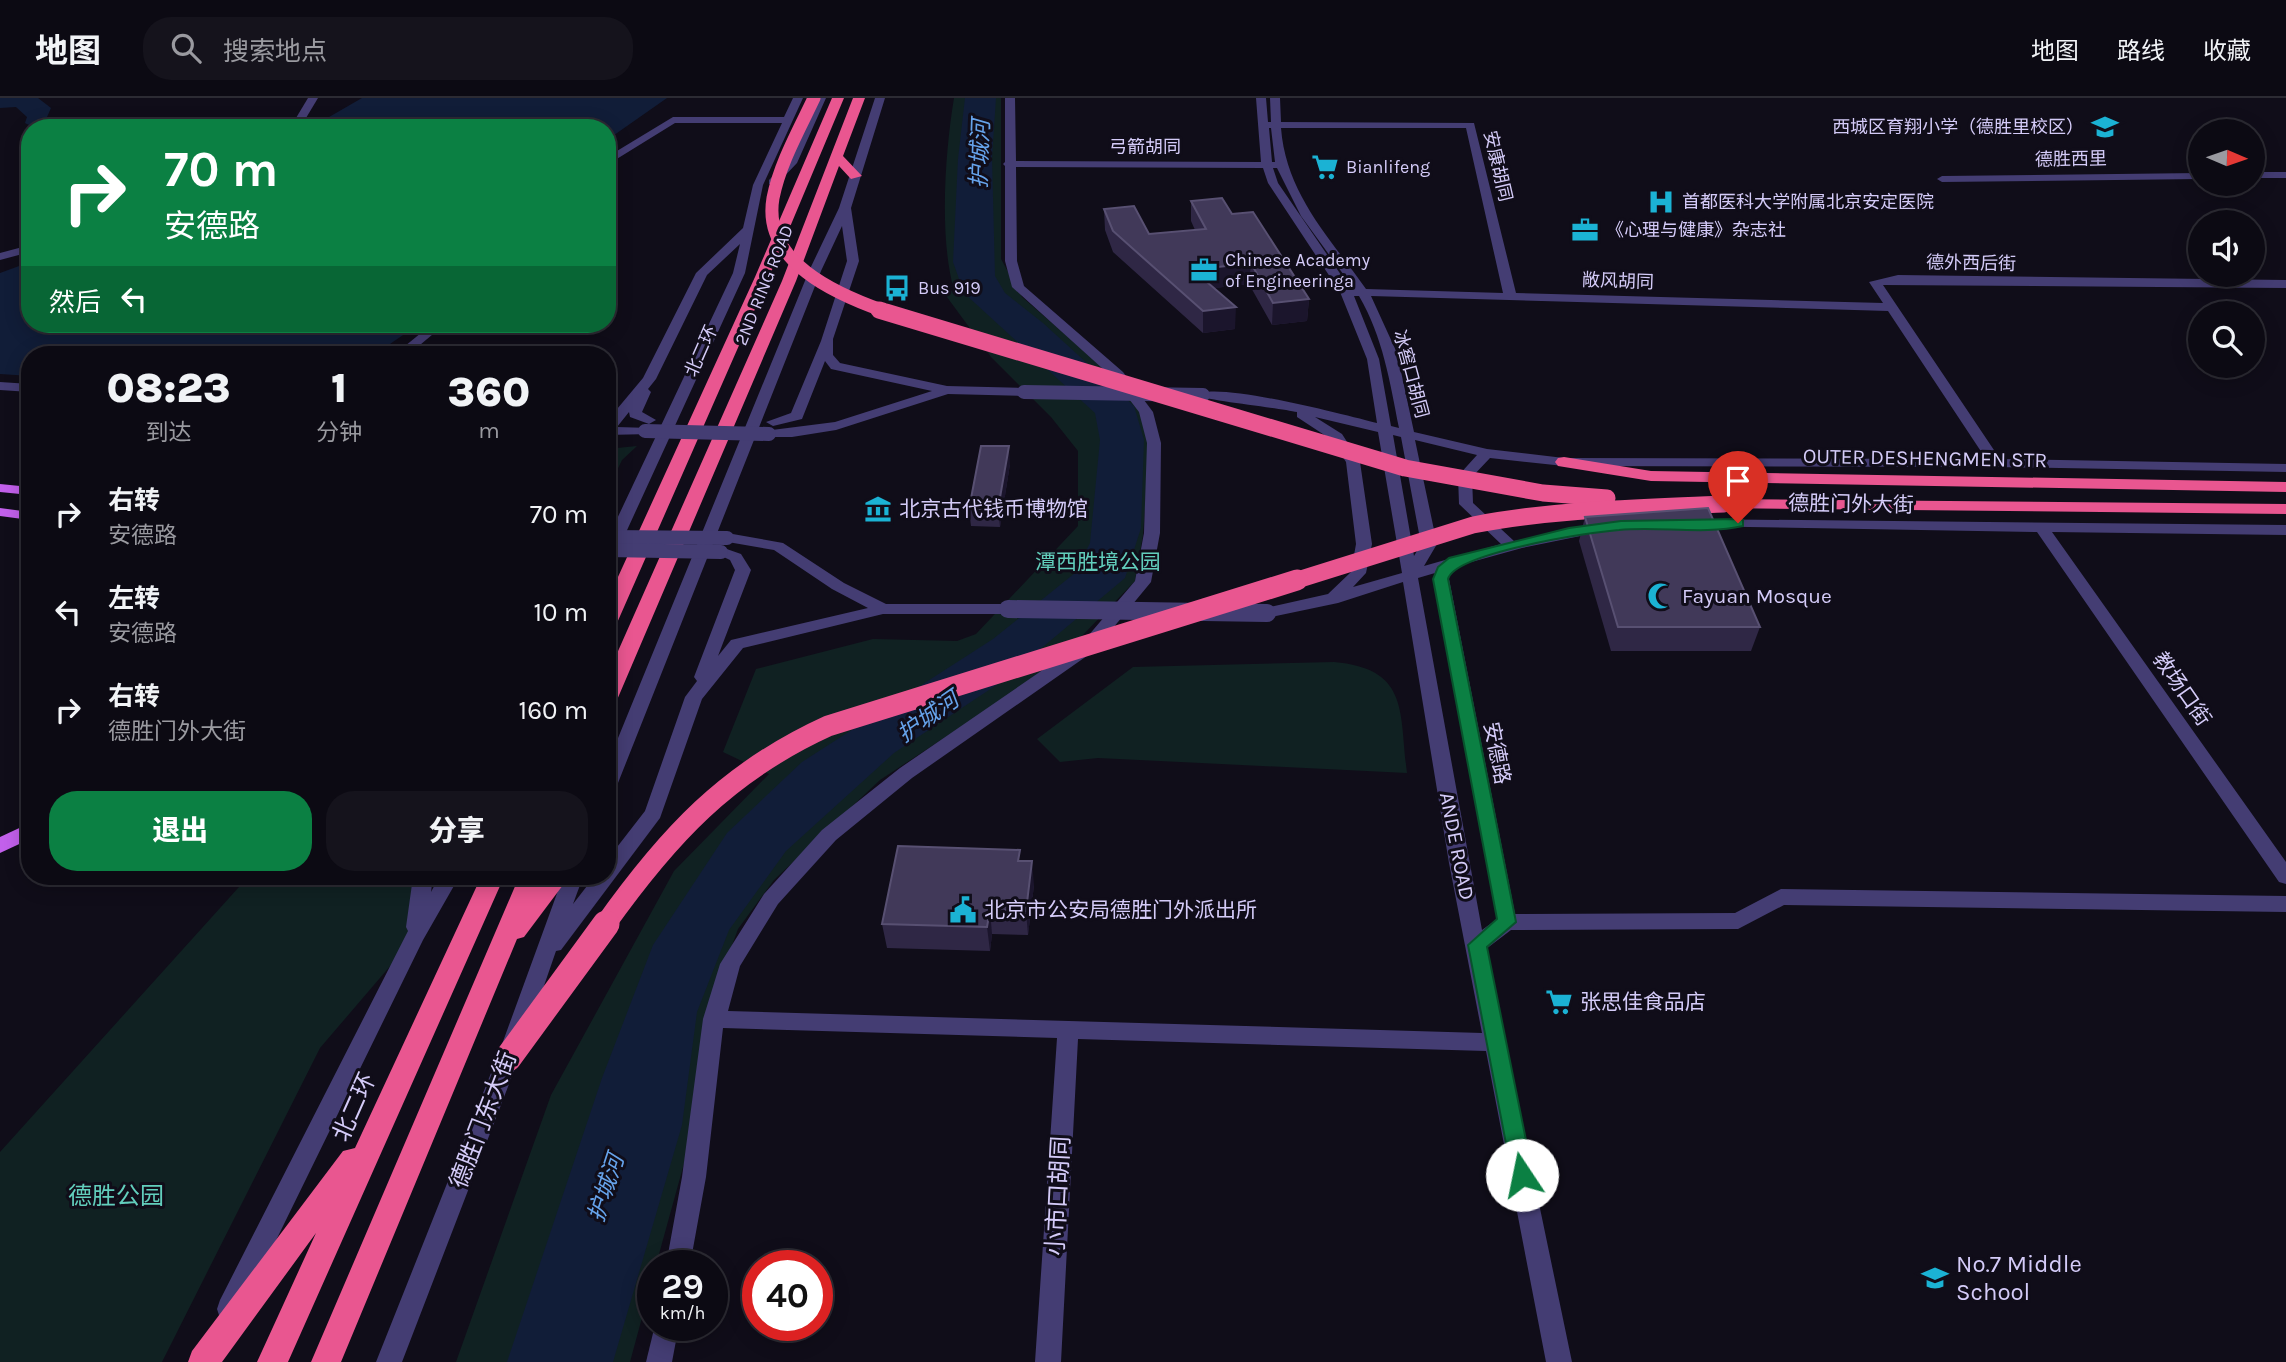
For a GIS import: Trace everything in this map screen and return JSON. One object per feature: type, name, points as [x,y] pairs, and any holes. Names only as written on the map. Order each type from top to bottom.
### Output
[{"type":"highway","points":[[814,98],[779,182],[772,207],[775,232],[783,251],[824,284],[844,295],[912,321],[1405,468],[1543,493],[1724,504],[2286,509]]},
{"type":"highway","name":"北二环","points":[[616,603],[838,98]]},
{"type":"highway","name":"2ND RING ROAD","points":[[616,679],[789,281],[859,98]]},
{"type":"highway","points":[[792,163],[820,143]]},
{"type":"highway","points":[[836,157],[856,176]]},
{"type":"highway","name":"OUTER DESHENGMEN STR","points":[[1564,462],[1651,476],[2286,487]]},
{"type":"highway","points":[[508,1058],[613,910],[694,814],[739,775],[782,747],[828,726],[1473,525],[1513,516],[1556,512],[1724,504]]},
{"type":"highway","points":[[2123,508],[2286,523]]},
{"type":"highway","name":"北二环","points":[[272,1362],[488,885]]},
{"type":"highway","points":[[326,1362],[527,885]]},
{"type":"highway","points":[[497,954],[551,885]]},
{"type":"highway","points":[[203,1362],[377,1128]]},
{"type":"main road","points":[[0,488],[21,490]]},
{"type":"main road","points":[[0,512],[21,515]]},
{"type":"main road","points":[[0,846],[21,836]]},
{"type":"street","points":[[300,119],[313,98]]},
{"type":"street","points":[[616,534],[739,273],[751,227],[753,201],[798,98]]},
{"type":"street","points":[[753,201],[792,163],[821,98]]},
{"type":"street","points":[[616,766],[815,271],[845,208],[880,98]]},
{"type":"street","points":[[681,1250],[694,1177],[714,1019],[730,964],[771,899],[829,835],[906,773],[1088,647],[1143,582],[1152,533],[1154,443],[1146,412],[1118,375],[1018,287],[1011,261],[1008,164],[1010,98]]},
{"type":"street","name":"冰窖口胡同","points":[[1261,98],[1267,165],[1287,209],[1346,292],[1363,327],[1373,359],[1410,576]]},
{"type":"street","name":"冰窖口胡同","points":[[1275,98],[1282,165],[1302,208],[1363,292],[1391,353],[1429,544],[1410,576]]},
{"type":"street","points":[[616,156],[673,120],[789,120]]},
{"type":"street","name":"安康胡同","points":[[1262,125],[1470,125],[1510,295]]},
{"type":"street","name":"弓箭胡同","points":[[1008,164],[1282,165]]},
{"type":"street","points":[[2265,175],[2286,175]]},
{"type":"street","name":"德胜西里","points":[[1942,178],[2188,176]]},
{"type":"street","points":[[771,428],[797,416],[827,339],[853,261],[845,208]]},
{"type":"street","points":[[647,426],[635,414],[649,379],[702,273],[751,227]]},
{"type":"street","points":[[0,257],[21,251]]},
{"type":"street","name":"德外西后街","points":[[1996,463],[1875,282],[1898,279],[2286,284]]},
{"type":"street","name":"敞风胡同","points":[[1346,292],[1890,307]]},
{"type":"street","points":[[411,346],[428,333]]},
{"type":"street","points":[[827,339],[827,355],[836,366],[947,390]]},
{"type":"street","points":[[616,420],[649,379]]},
{"type":"street","points":[[0,386],[21,387]]},
{"type":"street","points":[[616,430],[647,426],[771,428],[803,433],[842,426],[947,390]]},
{"type":"street","name":"OUTER DESHENGMEN STR","points":[[947,390],[1242,398],[1292,407],[1387,432],[1487,453],[1564,462],[2286,467]]},
{"type":"street","points":[[1292,407],[1336,437],[1353,462],[1364,544],[1358,573],[1330,601]]},
{"type":"street","points":[[1487,453],[1465,476],[1466,504],[1510,545]]},
{"type":"street","name":"德胜门外大街","points":[[1675,524],[2042,528]]},
{"type":"street","points":[[694,697],[737,645],[883,609],[1266,613],[1330,601],[1510,545],[1621,525]]},
{"type":"street","points":[[2042,528],[2286,530]]},
{"type":"street","name":"教场口街","points":[[2042,528],[2286,877]]},
{"type":"street","points":[[616,538],[778,546],[838,586],[883,609]]},
{"type":"street","points":[[616,552],[724,545],[736,557],[743,570],[653,813],[616,862]]},
{"type":"street","name":"安德路","points":[[1454,561],[1443,570],[1441,579],[1507,922]]},
{"type":"street","name":"ANDE ROAD","points":[[1410,576],[1459,863],[1559,1362]]},
{"type":"street","points":[[415,937],[423,885]]},
{"type":"street","points":[[203,1362],[415,937],[444,885]]},
{"type":"street","name":"德胜门东大街","points":[[389,1362],[508,1058],[570,885]]},
{"type":"street","points":[[544,958],[599,885]]},
{"type":"street","points":[[1477,945],[1507,922],[1738,921],[1782,897],[2286,904]]},
{"type":"street","points":[[714,1019],[1496,1042]]},
{"type":"street","name":"小市口胡同","points":[[1048,1362],[1068,1030]]},
{"type":"street","points":[[659,1362],[664,1341]]},
{"type":"green space","name":"潭西胜境公园","points":[[954,98],[1001,98],[1001,259],[1022,297],[1098,363],[1140,410],[1150,441],[1143,535],[1135,581],[1052,667],[880,780],[774,880],[738,929],[708,1011],[688,1149],[660,1250],[637,1250],[637,1336],[630,1362],[456,1362],[551,1095],[674,871],[769,774],[723,752],[756,669],[873,639],[957,641],[976,634],[1078,526],[1078,451],[1051,417],[991,357],[944,293],[954,290],[946,246],[948,143]]},
{"type":"green space","points":[[637,446],[622,460],[616,472],[616,448]]},
{"type":"green space","points":[[1334,662],[1359,666],[1376,674],[1388,684],[1396,697],[1400,713],[1407,773],[1098,758],[1060,762],[1037,739],[1133,667]]},
{"type":"green space","name":"德胜公园","points":[[241,885],[422,885],[415,937],[320,1048],[162,1362],[0,1362],[0,1152]]},
{"type":"water","points":[[0,98],[38,98],[51,108],[47,117],[53,119],[26,119],[16,107],[0,108]]},
{"type":"water","points":[[362,98],[667,98],[616,134],[616,119],[326,119]]},
{"type":"water","name":"护城河","points":[[965,98],[996,98],[992,158],[995,276],[1005,293],[1043,323],[1134,406],[1144,440],[1141,528],[1125,578],[1001,682],[894,753],[786,851],[729,930],[697,1012],[682,1125],[646,1250],[637,1250],[637,1280],[613,1362],[507,1362],[602,1078],[653,945],[727,833],[802,762],[993,639],[1075,573],[1090,543],[1100,440],[1095,413],[964,293],[953,262],[958,159]]},
{"type":"water","points":[[21,265],[21,333],[406,333],[387,346],[21,346],[21,375],[0,374],[0,273]]},
{"type":"building","points":[[1222,198],[1232,214],[1253,212],[1309,299],[1273,303],[1251,263],[1193,270],[1236,307],[1203,311],[1113,231],[1104,209],[1134,206],[1149,234],[1206,229],[1191,201]]},
{"type":"building","points":[[981,446],[1009,446],[998,509],[969,509]]},
{"type":"building","name":"Fayuan Mosque","points":[[1708,508],[1760,627],[1618,627],[1585,517]]},
{"type":"building","name":"北京市公安局德胜门外派出所","points":[[898,846],[1020,850],[1018,861],[1032,861],[1026,911],[990,910],[987,927],[882,924]]},
{"type":"place","name":"西城区育翔小学（德胜里校区）","points":[[2105,127]]},
{"type":"place","name":"Bianlifeng","points":[[1325,167]]},
{"type":"place","name":"首都医科大学附属北京安定医院","points":[[1661,202]]},
{"type":"place","name":"《心理与健康》杂志社","points":[[1585,230]]},
{"type":"place","name":"Chinese Academy of Engineeringa","points":[[1204,270]]},
{"type":"place","name":"Bus 919","points":[[897,288]]},
{"type":"place","name":"北京古代钱币博物馆","points":[[878,509]]},
{"type":"place","name":"Fayuan Mosque","points":[[1661,596]]},
{"type":"place","name":"北京市公安局德胜门外派出所","points":[[963,910]]},
{"type":"place","name":"张思佳食品店","points":[[1559,1002]]},
{"type":"place","name":"No.7 Middle School","points":[[1935,1278]]},
{"type":"route","points":[[1522,1175],[1477,945],[1507,922],[1441,579],[1443,570],[1454,561],[1486,551],[1569,532],[1621,525],[1738,523]]}]
